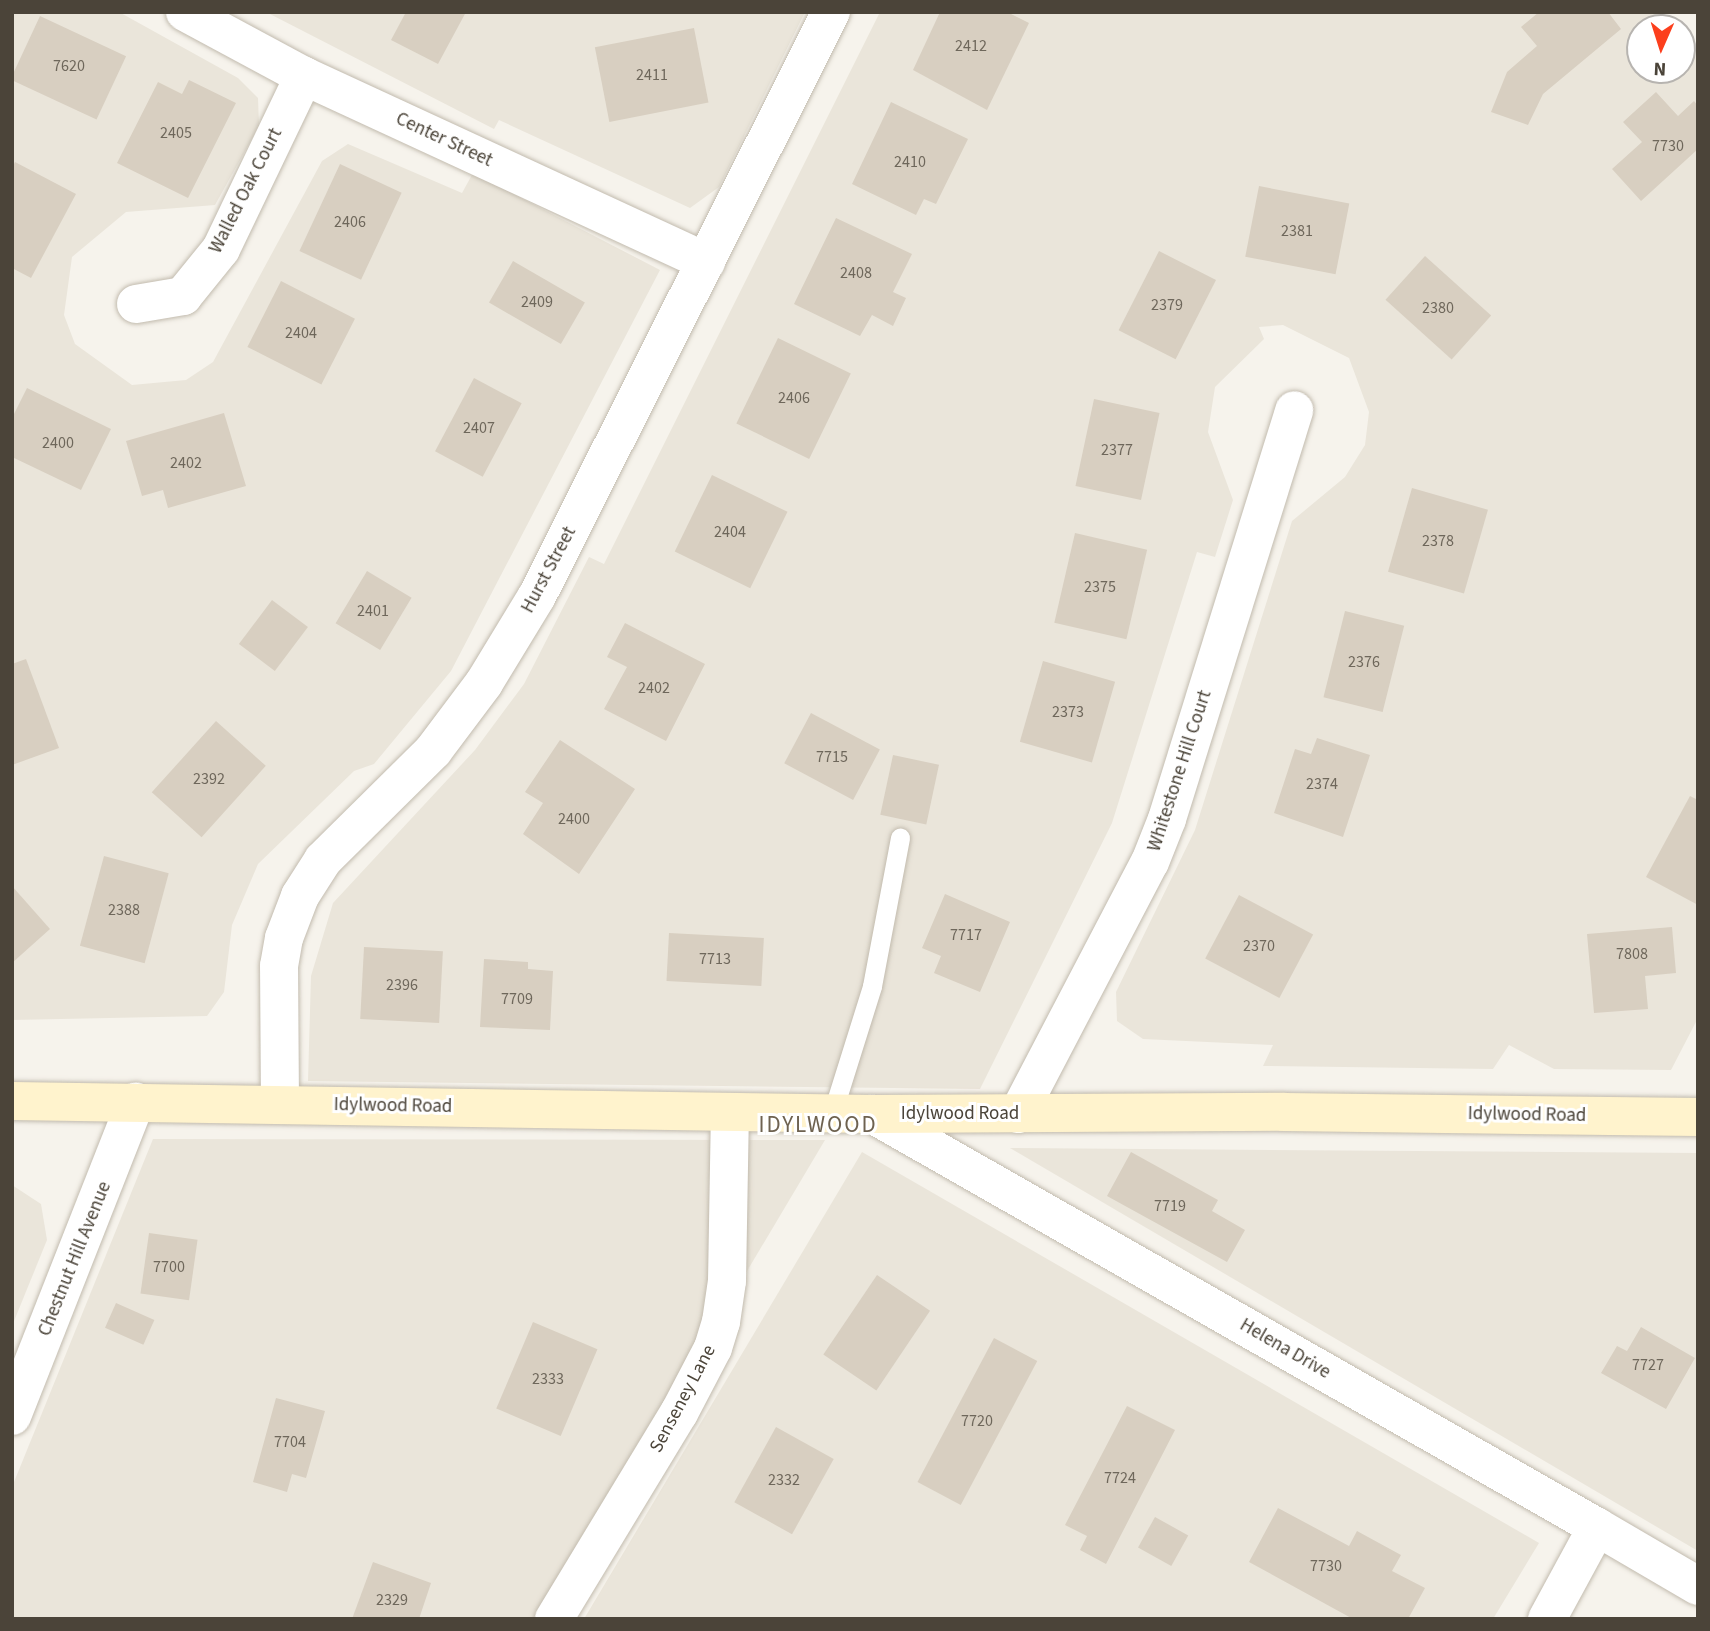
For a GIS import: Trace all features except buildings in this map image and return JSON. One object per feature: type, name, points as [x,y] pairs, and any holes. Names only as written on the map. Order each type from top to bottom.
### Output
[{"type":"main road","name":"Idylwood Road","points":[[12,1101],[832,1114],[1298,1112],[1698,1116]]},
{"type":"street","name":"Center Street","points":[[185,12],[304,76],[706,262]]},
{"type":"street","name":"Hurst Street","points":[[280,1105],[279,966],[284,938],[300,897],[323,860],[433,751],[484,683],[537,596],[831,12]]},
{"type":"street","name":"Walled Oak Court","points":[[136,304],[183,296],[220,249],[304,76]]},
{"type":"street","name":"Whitestone Hill Court","points":[[1018,1114],[1150,862],[1167,819],[1294,410]]},
{"type":"street","name":"Chestnut Hill Avenue","points":[[12,1416],[136,1102]]},
{"type":"street","name":"Senseney Lane","points":[[554,1619],[679,1413],[713,1348],[721,1322],[727,1281],[730,1112]]},
{"type":"street","name":"Helena Drive","points":[[872,1114],[1698,1586]]},
{"type":"street","points":[[1547,1619],[1597,1527]]},
{"type":"lane","points":[[832,1114],[873,986],[900,838]]},
{"type":"shaded area","points":[[12,12],[119,12],[238,78],[258,98],[259,126],[215,205],[126,212],[72,257],[64,315],[75,344],[132,385],[186,380],[213,362],[322,161],[348,144],[462,193],[473,173],[660,270],[451,671],[374,764],[354,771],[258,864],[232,925],[224,992],[207,1016],[12,1020]]},
{"type":"shaded area","points":[[266,12],[805,12],[719,187],[690,208],[499,120],[494,129]]},
{"type":"shaded area","points":[[880,12],[1663,12],[1665,14],[1626,14],[1626,84],[1696,84],[1696,52],[1698,54],[1698,1018],[1671,1070],[1554,1069],[1509,1045],[1493,1069],[1263,1066],[1273,1045],[1143,1039],[1117,1021],[1116,992],[1195,830],[1292,521],[1345,477],[1365,445],[1369,412],[1349,358],[1283,325],[1259,327],[1264,339],[1215,387],[1208,432],[1233,500],[1215,557],[1197,552],[1112,823],[980,1089],[308,1081],[311,976],[333,903],[475,750],[524,684],[589,557],[604,564]]},
{"type":"shaded area","points":[[153,1139],[825,1140],[540,1619],[12,1619],[12,1487]]},
{"type":"shaded area","points":[[1010,1148],[1698,1153],[1698,1551]]},
{"type":"shaded area","points":[[862,1152],[1539,1543],[1493,1619],[584,1619]]},
{"type":"shaded area","points":[[12,1185],[41,1204],[47,1240],[12,1326]]},
{"type":"district","name":"IDYLWOOD","points":[[818,1125]]}]
